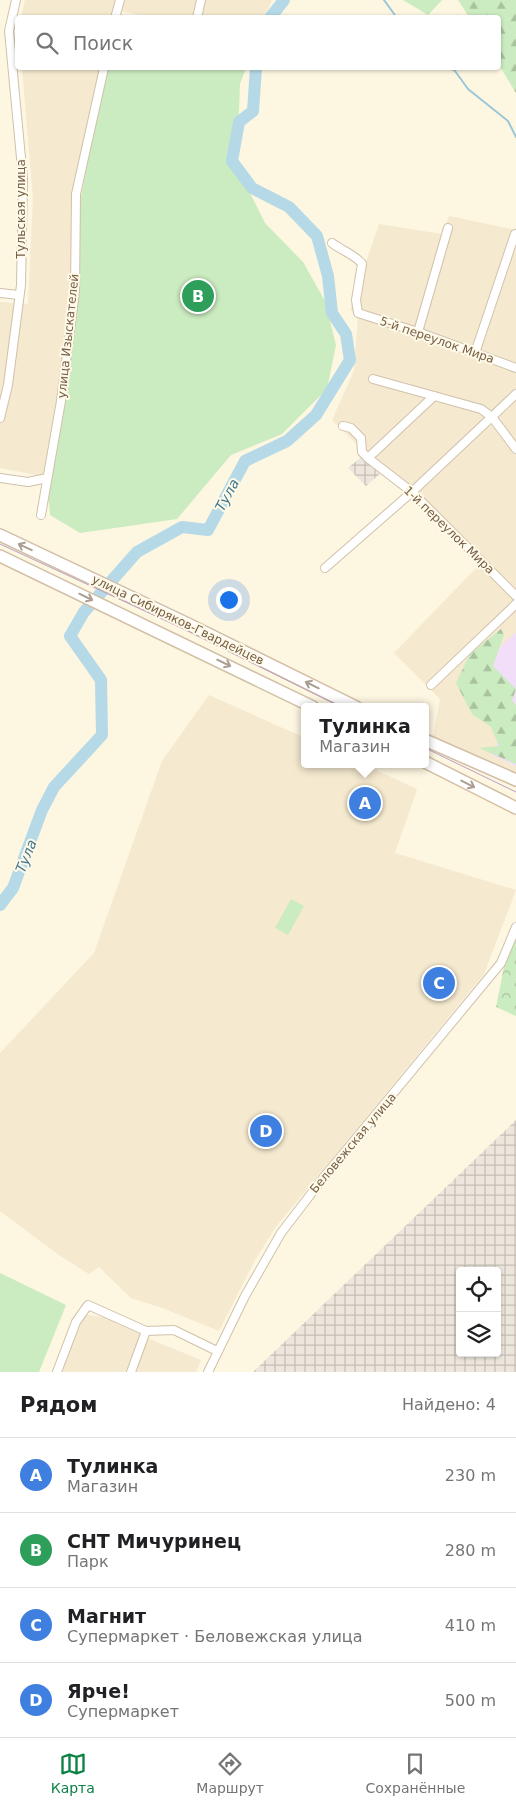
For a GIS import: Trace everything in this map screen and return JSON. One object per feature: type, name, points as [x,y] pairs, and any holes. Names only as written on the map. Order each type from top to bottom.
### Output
[{"type":"main road","name":"улица Сибиряков-Гвардейцев","points":[[0,535],[188,624],[348,703]]},
{"type":"main road","name":"улица Сибиряков-Гвардейцев","points":[[0,556],[306,703]]},
{"type":"main road","points":[[429,742],[516,780]]},
{"type":"main road","points":[[429,764],[516,808]]},
{"type":"street","name":"Тульская улица","points":[[0,418],[14,348],[20,285],[23,179],[9,31],[16,0]]},
{"type":"street","points":[[116,15],[120,0]]},
{"type":"street","points":[[198,15],[200,0]]},
{"type":"street","name":"улица Изыскателей","points":[[41,515],[62,401],[74,291],[76,194],[104,70]]},
{"type":"street","points":[[418,332],[448,228]]},
{"type":"street","points":[[476,353],[516,234]]},
{"type":"street","name":"5-й переулок Мира","points":[[332,243],[359,260],[362,264],[356,300],[358,313],[418,332],[516,368]]},
{"type":"street","points":[[0,294],[19,295]]},
{"type":"street","points":[[373,379],[481,409],[492,417],[516,449]]},
{"type":"street","points":[[325,568],[412,492],[516,394]]},
{"type":"street","points":[[343,426],[352,428],[361,438],[362,452],[368,458],[434,396]]},
{"type":"street","name":"1-й переулок Мира","points":[[368,458],[412,492],[516,596]]},
{"type":"street","points":[[0,478],[28,482],[47,478]]},
{"type":"street","points":[[431,685],[516,604]]},
{"type":"street","name":"Беловежская улица","points":[[208,1372],[245,1296],[281,1233],[501,962],[516,927]]},
{"type":"street","points":[[57,1372],[76,1322],[88,1305],[146,1331],[174,1330],[217,1351]]},
{"type":"street","points":[[131,1372],[146,1331]]},
{"type":"shaded area","points":[[25,0],[272,0],[266,15],[140,15],[117,10],[116,15],[22,15]]},
{"type":"shaded area","points":[[22,70],[102,70],[71,195],[75,291],[47,477],[0,468],[0,302],[28,304],[33,198]]},
{"type":"shaded area","points":[[449,216],[516,230],[516,773],[433,738],[440,699],[394,653],[480,564],[332,420],[354,371],[358,315],[350,310],[379,224],[442,234]]},
{"type":"shaded area","points":[[361,457],[380,474],[366,486],[348,468]]},
{"type":"shaded area","points":[[516,632],[516,766],[492,755],[500,735],[484,662]]},
{"type":"shaded area","points":[[209,695],[301,736],[301,768],[372,768],[417,789],[395,853],[516,890],[484,974],[275,1228],[254,1262],[219,1331],[165,1309],[131,1298],[99,1267],[89,1274],[59,1255],[0,1211],[0,1053],[94,953],[162,761]]},
{"type":"shaded area","points":[[516,1120],[516,1372],[253,1372]]},
{"type":"shaded area","points":[[89,1315],[114,1319],[117,1324],[142,1333],[125,1372],[63,1372],[72,1338],[83,1317]]},
{"type":"shaded area","points":[[147,1338],[201,1360],[196,1372],[134,1372]]},
{"type":"green space","points":[[403,0],[442,0],[428,15]]},
{"type":"green space","points":[[458,0],[516,0],[516,93],[501,68],[501,15],[468,15]]},
{"type":"green space","points":[[106,70],[245,70],[240,84],[237,167],[265,223],[303,262],[325,301],[336,345],[327,389],[282,434],[231,455],[177,519],[80,533],[50,515],[47,477],[75,291],[81,197]]},
{"type":"green space","points":[[501,629],[504,635],[493,666],[516,689],[512,700],[516,705],[516,764],[479,748],[499,746],[491,727],[472,714],[456,683],[470,654]]},
{"type":"green space","points":[[291,899],[304,906],[288,935],[275,928]]},
{"type":"green space","points":[[516,936],[516,1016],[496,1007],[505,962]]},
{"type":"green space","points":[[0,1273],[66,1305],[39,1372],[0,1372]]},
{"type":"waterway","name":"Тула","points":[[272,15],[284,0]]},
{"type":"waterway","points":[[384,0],[395,15]]},
{"type":"waterway","name":"Тула","points":[[0,905],[13,888],[42,810],[54,787],[102,735],[101,680],[70,636],[84,612],[137,552],[182,527],[208,530],[245,461],[287,441],[316,415],[350,360],[346,334],[332,313],[328,276],[317,236],[289,207],[252,188],[232,161],[239,122],[253,111],[256,70]]},
{"type":"waterway","points":[[453,70],[468,89],[508,121],[516,137]]},
{"type":"tram line","points":[[0,544],[186,630],[333,703]]},
{"type":"tram line","points":[[429,750],[516,792]]},
{"type":"place","name":"СНТ Мичуринец","points":[[198,296]]},
{"type":"place","name":"Тулинка","points":[[365,803]]},
{"type":"place","name":"Магнит","points":[[439,983]]},
{"type":"place","name":"Ярче!","points":[[266,1131]]}]
